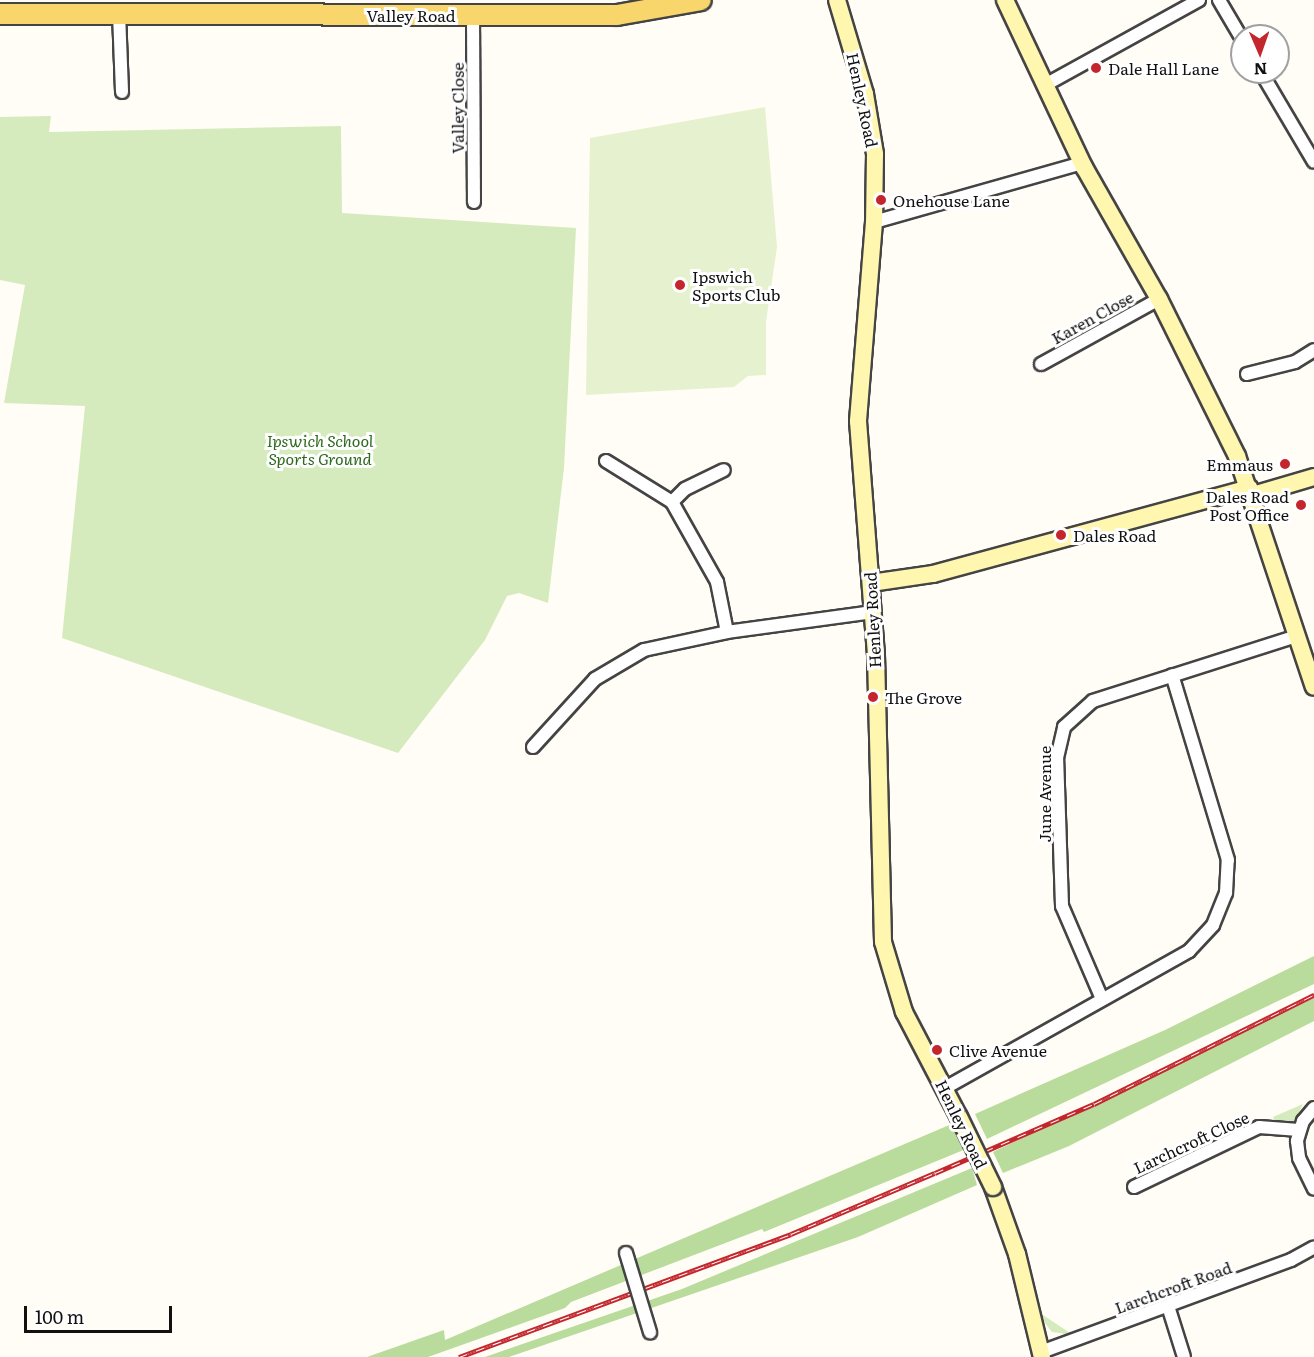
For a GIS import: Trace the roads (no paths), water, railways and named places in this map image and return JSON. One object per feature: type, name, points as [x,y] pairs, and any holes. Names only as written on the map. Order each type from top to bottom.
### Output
[{"type":"main road","name":"Valley Road","points":[[0,14],[617,15],[701,0]]},
{"type":"street","name":"Henley Road","points":[[837,0],[872,130],[874,222],[858,421],[873,612],[883,942],[901,1003],[993,1186],[1017,1254],[1042,1355]]},
{"type":"street","points":[[1005,0],[1082,163],[1159,299],[1205,388],[1252,491],[1314,687]]},
{"type":"street","points":[[1045,85],[1199,0]]},
{"type":"street","points":[[1219,0],[1233,24]]},
{"type":"street","points":[[119,13],[119,74],[128,86]]},
{"type":"street","name":"Valley Close","points":[[473,15],[474,202]]},
{"type":"street","points":[[1268,84],[1314,162]]},
{"type":"street","points":[[874,222],[1082,163]]},
{"type":"street","name":"Karen Close","points":[[1041,364],[1159,299]]},
{"type":"street","points":[[1247,374],[1295,362],[1314,350]]},
{"type":"street","points":[[606,461],[672,502],[714,574],[727,632]]},
{"type":"street","points":[[672,502],[685,489],[724,470]]},
{"type":"street","points":[[871,583],[933,574],[1314,477]]},
{"type":"street","points":[[533,747],[595,679],[644,650],[727,632],[873,612]]},
{"type":"street","name":"June Avenue","points":[[1102,999],[1062,906],[1059,743],[1071,718],[1093,701],[1297,636]]},
{"type":"street","points":[[945,1088],[1189,951],[1214,925],[1226,893],[1228,860],[1172,675]]},
{"type":"street","points":[[1314,1107],[1299,1130],[1298,1152],[1314,1189]]},
{"type":"street","name":"Larchcroft Close","points":[[1133,1187],[1259,1127],[1299,1130]]},
{"type":"street","name":"Larchcroft Road","points":[[1042,1355],[1291,1260],[1314,1247]]},
{"type":"street","points":[[626,1253],[650,1332]]},
{"type":"street","points":[[1168,1306],[1184,1357]]},
{"type":"railway","points":[[459,1357],[791,1234],[1094,1104],[1314,995]]},
{"type":"place","name":"Dale Hall Lane","points":[[1096,68]]},
{"type":"place","name":"Onehouse Lane","points":[[881,200]]},
{"type":"place","name":"Ipswich Sports Club","points":[[680,285]]},
{"type":"place","name":"Emmaus","points":[[1285,464]]},
{"type":"place","name":"Dales Road Post Office","points":[[1301,505]]},
{"type":"place","name":"Dales Road","points":[[1061,535]]},
{"type":"place","name":"The Grove","points":[[873,697]]},
{"type":"place","name":"Clive Avenue","points":[[937,1050]]},
{"type":"park label","name":"Ipswich School Sports Ground","points":[[320,449]]}]
